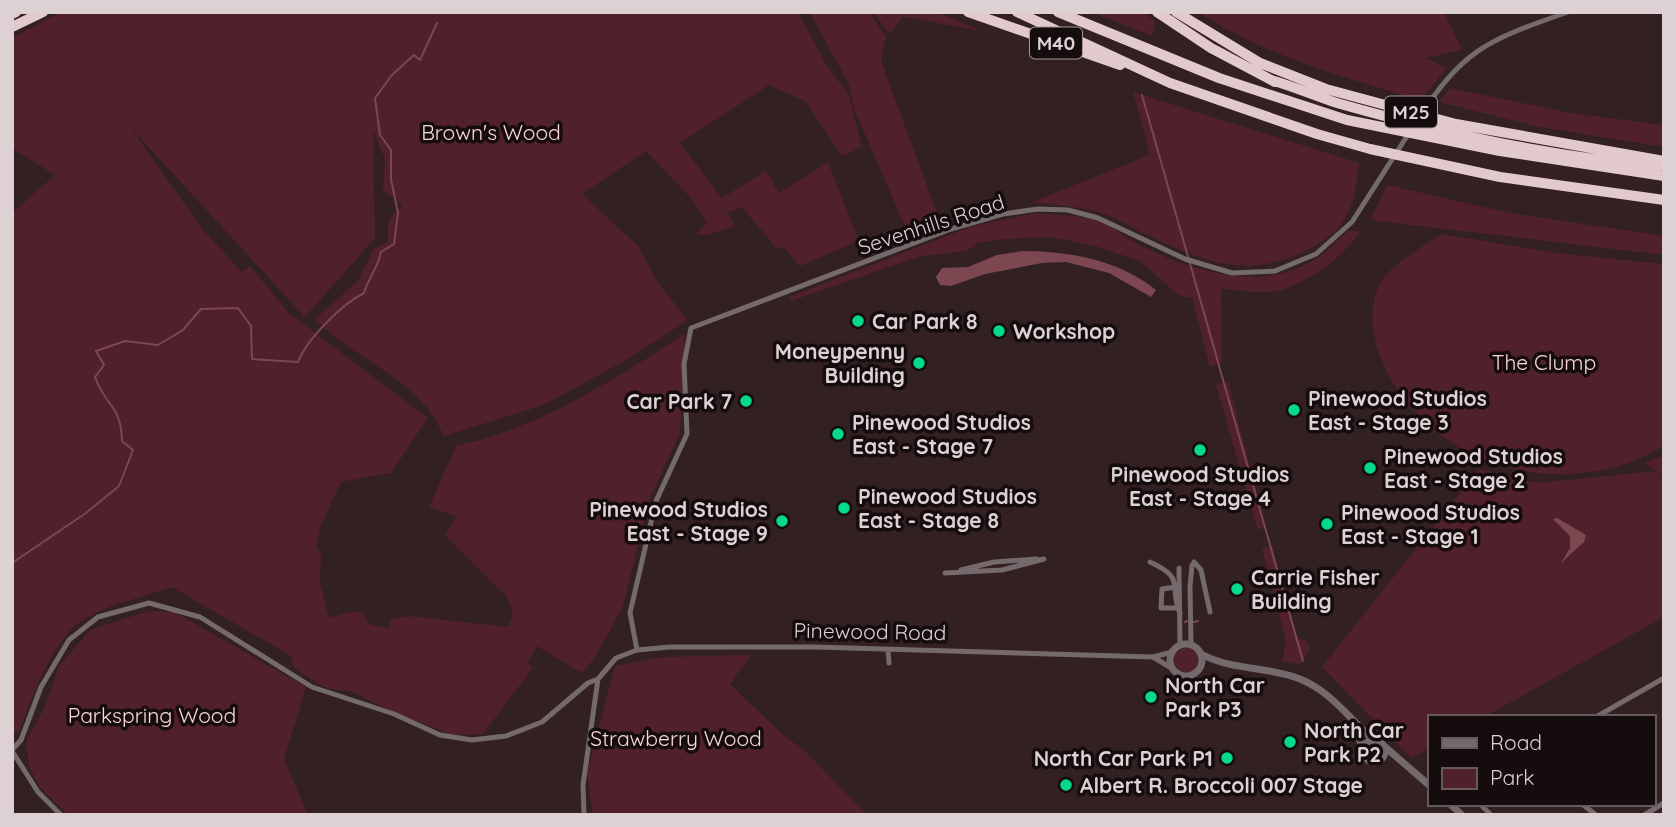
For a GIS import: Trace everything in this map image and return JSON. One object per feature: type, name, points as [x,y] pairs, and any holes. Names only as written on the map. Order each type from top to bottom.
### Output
[{"type":"highway","points":[[12,27],[43,12]]},
{"type":"highway","name":"M40","points":[[968,12],[1144,72]]},
{"type":"highway","name":"M25","points":[[1017,12],[1144,72],[1276,121],[1370,149],[1500,177],[1664,200]]},
{"type":"highway","name":"M25","points":[[1058,12],[1219,78],[1347,120],[1458,143],[1664,176]]},
{"type":"highway","name":"M25","points":[[1157,12],[1210,48],[1313,99],[1458,143]]},
{"type":"highway","name":"M25","points":[[1177,12],[1260,63],[1326,89],[1456,124],[1664,161]]},
{"type":"highway","name":"M25","points":[[1271,80],[1334,102],[1464,136],[1581,157],[1664,166]]},
{"type":"street","name":"Sevenhills Road","points":[[638,650],[630,613],[656,501],[687,434],[684,364],[691,328],[951,229],[1003,214],[1038,209],[1068,210],[1098,218],[1192,262],[1232,273],[1275,271],[1316,254],[1352,222],[1430,100],[1471,54],[1515,31],[1568,12]]},
{"type":"street","points":[[1044,559],[990,571],[945,573],[994,562],[1044,559]]},
{"type":"street","points":[[1150,562],[1168,572],[1176,587],[1178,608],[1182,616]]},
{"type":"street","points":[[1210,612],[1201,570],[1193,564],[1190,587],[1191,644],[1201,654],[1220,664],[1302,680],[1352,715],[1374,740],[1428,784]]},
{"type":"street","points":[[1179,568],[1182,616],[1180,645]]},
{"type":"street","points":[[1176,587],[1162,589],[1161,608],[1178,608]]},
{"type":"street","name":"Pinewood Road","points":[[12,750],[22,740],[41,687],[69,640],[98,617],[149,603],[200,617],[312,687],[394,713],[450,737],[472,740],[506,736],[542,722],[588,683],[598,679],[616,658],[638,650],[670,647],[992,650],[1153,657],[1172,652]]},
{"type":"street","points":[[1191,644],[1180,645],[1172,652],[1173,669],[1186,676],[1220,664]]},
{"type":"street","points":[[888,650],[889,663]]},
{"type":"street","points":[[1198,670],[1201,654]]},
{"type":"street","name":"Pinewood Road","points":[[1153,657],[1173,669]]},
{"type":"street","points":[[1599,715],[1664,678]]},
{"type":"street","points":[[584,815],[586,764],[598,679]]},
{"type":"street","points":[[1352,715],[1363,751],[1370,761],[1382,758],[1410,768]]},
{"type":"street","points":[[1363,751],[1366,743],[1374,740]]},
{"type":"street","points":[[1382,758],[1384,746]]},
{"type":"street","points":[[12,750],[38,792],[61,815]]},
{"type":"street","points":[[1644,815],[1664,803]]},
{"type":"green space","name":"Brown's Wood","points":[[61,12],[798,12],[826,64],[849,95],[862,147],[842,156],[805,101],[769,85],[680,143],[722,198],[766,171],[779,193],[828,162],[859,241],[800,266],[783,247],[777,249],[742,207],[722,215],[728,214],[735,226],[711,234],[696,235],[707,222],[690,197],[646,151],[582,194],[638,246],[658,283],[688,320],[626,360],[544,405],[444,436],[433,416],[403,384],[315,319],[357,282],[374,249],[387,242],[389,219],[403,205],[383,191],[385,159],[373,130],[375,238],[305,317],[130,127],[204,231],[242,272],[250,266],[289,313],[428,418],[391,473],[341,482],[321,525],[316,547],[321,553],[320,583],[329,618],[354,611],[363,614],[369,624],[389,629],[389,620],[408,616],[508,627],[513,613],[507,597],[445,535],[456,516],[429,507],[456,446],[487,438],[546,415],[603,385],[685,334],[680,433],[650,498],[622,609],[593,660],[582,673],[537,646],[527,663],[533,668],[483,734],[452,735],[353,692],[325,688],[294,668],[291,656],[172,587],[103,610],[79,623],[69,632],[47,665],[20,729],[12,733],[12,213],[55,175],[12,148],[12,38]]},
{"type":"green space","points":[[809,12],[869,12],[886,37],[881,61],[940,221],[908,233],[854,109],[849,84]]},
{"type":"green space","points":[[873,12],[937,12],[982,31],[903,17],[890,34]]},
{"type":"green space","points":[[1091,12],[1143,12],[1155,22],[1152,36]]},
{"type":"green space","points":[[1198,12],[1444,12],[1462,50],[1426,58],[1447,68],[1420,100],[1305,64],[1251,41]]},
{"type":"green space","points":[[1450,88],[1570,113],[1664,125],[1664,147],[1540,127],[1439,102]]},
{"type":"green space","points":[[1133,92],[1359,163],[1348,214],[1334,232],[1309,249],[1286,259],[1243,265],[1223,263],[1182,251],[1101,212],[1032,202],[1150,155]]},
{"type":"green space","points":[[1387,185],[1510,213],[1664,236],[1664,255],[1370,220]]},
{"type":"green space","points":[[1035,213],[1099,221],[1141,246],[1183,264],[1206,271],[1251,277],[1295,269],[1316,259],[1349,230],[1360,232],[1345,250],[1325,267],[1292,286],[1267,292],[1221,289],[1222,362],[1210,367],[1192,298],[1178,295],[1140,261],[1095,246],[1051,237],[978,243],[966,251],[918,257],[791,301],[789,297],[970,227]]},
{"type":"green space","name":"The Clump","points":[[1441,234],[1565,254],[1664,264],[1664,446],[1628,463],[1591,472],[1552,474],[1514,469],[1478,457],[1445,438],[1416,413],[1392,381],[1381,359],[1374,337],[1372,314],[1377,290],[1388,273]]},
{"type":"green space","points":[[1228,381],[1265,525],[1258,531],[1216,385]]},
{"type":"green space","points":[[1664,455],[1664,477],[1645,463]]},
{"type":"green space","points":[[1479,469],[1538,483],[1655,471],[1664,478],[1664,617],[1488,715],[1428,715],[1428,749],[1411,758],[1322,667]]},
{"type":"green space","points":[[1272,546],[1297,638],[1306,641],[1310,649],[1299,665],[1282,661],[1286,641],[1262,548]]},
{"type":"green space","name":"Parkspring Wood","points":[[148,611],[174,612],[306,687],[284,759],[308,815],[68,815],[40,788],[29,766],[26,742],[45,706],[59,666],[90,630]]},
{"type":"green space","points":[[1186,648],[1195,651],[1198,660],[1195,669],[1186,672],[1177,669],[1174,660],[1177,651]]},
{"type":"green space","name":"Strawberry Wood","points":[[751,655],[730,684],[783,735],[805,751],[867,815],[593,815],[587,773],[615,666],[663,657]]},
{"type":"shaded area","points":[[1023,251],[1093,259],[1126,271],[1156,290],[1151,297],[1109,273],[1066,262],[1042,263],[985,274],[951,286],[940,285],[936,277],[942,268],[968,267],[997,255]]},
{"type":"shaded area","points":[[1557,518],[1586,535],[1584,542],[1561,563],[1570,548],[1570,536],[1553,519]]},
{"type":"waterway","points":[[12,563],[86,513],[119,486],[133,450],[122,441],[119,420],[95,377],[104,365],[96,351],[125,341],[158,345],[183,330],[201,309],[238,308],[251,326],[252,359],[298,362],[309,343],[326,323],[364,293],[381,252],[394,244],[398,213],[391,179],[391,150],[380,135],[375,98],[392,75],[414,55],[420,60],[437,23]]},
{"type":"waterway","points":[[1142,95],[1303,661]]},
{"type":"waterway","points":[[1194,622],[1198,621]]},
{"type":"place","name":"Car Park 8","points":[[858,321]]},
{"type":"place","name":"Workshop","points":[[999,331]]},
{"type":"place","name":"Moneypenny Building","points":[[919,363]]},
{"type":"place","name":"Car Park 7","points":[[746,401]]},
{"type":"place","name":"Pinewood Studios East - Stage 3","points":[[1294,410]]},
{"type":"place","name":"Pinewood Studios East - Stage 7","points":[[838,434]]},
{"type":"place","name":"Pinewood Studios East - Stage 4","points":[[1200,450]]},
{"type":"place","name":"Pinewood Studios East - Stage 2","points":[[1370,468]]},
{"type":"place","name":"Pinewood Studios East - Stage 8","points":[[844,508]]},
{"type":"place","name":"Pinewood Studios East - Stage 9","points":[[782,521]]},
{"type":"place","name":"Pinewood Studios East - Stage 1","points":[[1327,524]]},
{"type":"place","name":"Carrie Fisher Building","points":[[1237,589]]},
{"type":"place","name":"North Car Park P3","points":[[1151,697]]},
{"type":"place","name":"North Car Park P2","points":[[1290,742]]},
{"type":"place","name":"North Car Park P1","points":[[1227,758]]},
{"type":"place","name":"Albert R. Broccoli 007 Stage","points":[[1066,785]]}]
